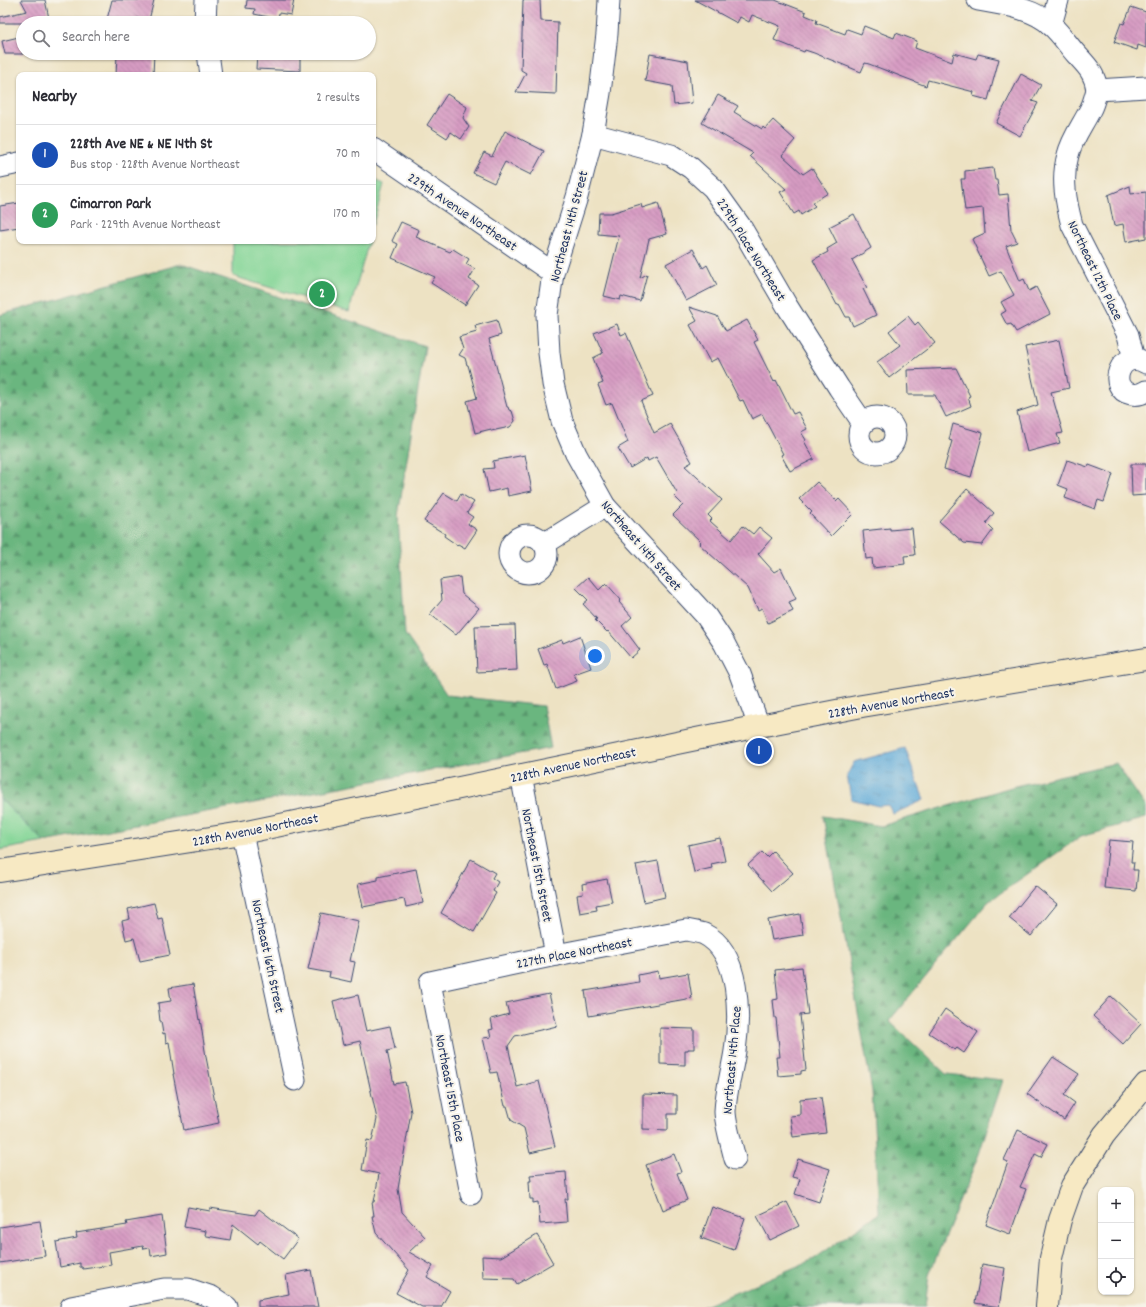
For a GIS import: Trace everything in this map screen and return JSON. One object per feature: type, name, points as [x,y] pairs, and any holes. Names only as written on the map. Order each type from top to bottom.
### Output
[{"type":"main road","name":"228th Avenue Northeast","points":[[0,871],[242,833],[862,706],[1146,660]]},
{"type":"main road","points":[[1047,1307],[1051,1258],[1060,1220],[1072,1186],[1104,1135],[1146,1084]]},
{"type":"street","points":[[205,16],[206,0]]},
{"type":"street","name":"Northeast 14th Street","points":[[609,0],[607,34],[600,94],[593,134],[577,197],[553,273],[547,315],[549,354],[553,384],[562,421],[576,454],[605,506],[706,616],[724,643],[740,674],[759,726]]},
{"type":"street","points":[[978,0],[1008,2],[1033,13],[1051,25],[1088,68],[1096,80],[1098,90],[1146,87]]},
{"type":"street","points":[[1051,25],[1058,0]]},
{"type":"street","points":[[209,60],[211,72]]},
{"type":"street","name":"Northeast 12th Place","points":[[1098,90],[1091,108],[1068,154],[1064,187],[1067,207],[1072,225],[1140,361],[1128,361],[1122,365],[1118,371],[1120,385],[1130,394],[1137,395],[1146,391]]},
{"type":"street","name":"229th Place Northeast","points":[[593,134],[671,155],[690,168],[713,188],[741,227],[787,306],[839,388],[864,423]]},
{"type":"street","name":"229th Avenue Northeast","points":[[376,152],[553,273]]},
{"type":"street","points":[[0,167],[16,164]]},
{"type":"street","points":[[544,544],[605,506]]},
{"type":"street","name":"Northeast 15th Street","points":[[521,775],[556,955]]},
{"type":"street","name":"Northeast 16th Street","points":[[242,833],[296,1080]]},
{"type":"street","name":"227th Place Northeast","points":[[430,982],[556,955],[686,930],[703,934],[715,942]]},
{"type":"street","name":"Northeast 14th Place","points":[[715,942],[726,957],[734,981],[738,1014],[735,1051],[726,1094],[725,1114],[735,1159]]},
{"type":"street","name":"Northeast 15th Place","points":[[430,982],[471,1194]]},
{"type":"street","points":[[71,1307],[164,1289],[188,1289],[219,1302]]},
{"type":"green space","points":[[376,180],[384,184],[376,214]]},
{"type":"green space","points":[[233,244],[368,244],[349,312],[233,276]]},
{"type":"green space","points":[[181,264],[425,346],[398,516],[405,634],[447,695],[543,706],[551,748],[44,842],[0,799],[0,315]]},
{"type":"green space","points":[[1116,763],[1146,807],[1146,818],[1081,836],[988,902],[889,1021],[946,1074],[1003,1080],[979,1154],[929,1275],[925,1307],[702,1307],[814,1259],[879,1213],[872,1091],[823,816],[881,826],[1015,786]]},
{"type":"green space","points":[[0,799],[44,842],[0,850]]},
{"type":"water","points":[[905,748],[924,800],[893,814],[888,805],[878,806],[851,799],[847,775],[854,762]]},
{"type":"building","points":[[21,0],[45,0],[48,16],[16,16],[16,23],[0,23],[0,17],[27,11]]},
{"type":"building","points":[[112,0],[154,0],[150,16],[108,16]]},
{"type":"building","points":[[247,0],[294,0],[291,15],[279,13],[278,16],[264,16],[254,14],[255,9],[246,8]]},
{"type":"building","points":[[523,0],[540,0],[541,21],[558,22],[556,94],[516,92],[526,73],[521,70]]},
{"type":"building","points":[[695,0],[775,0],[806,12],[805,15],[817,20],[816,23],[845,34],[847,29],[861,34],[864,26],[894,38],[896,33],[917,41],[915,48],[952,62],[954,53],[976,59],[978,54],[999,59],[988,100],[973,96],[974,92],[928,80],[926,86],[865,63],[861,72],[814,53],[805,50],[804,52],[774,40],[780,26],[752,15],[749,22],[740,17],[737,23]]},
{"type":"building","points":[[1131,7],[1146,12],[1146,48],[1138,45],[1137,50],[1114,42],[1121,23],[1124,24]]},
{"type":"building","points":[[16,38],[16,54],[5,54],[2,41]]},
{"type":"building","points":[[650,54],[688,61],[692,103],[674,105],[672,86],[645,81]]},
{"type":"building","points":[[117,60],[154,60],[153,72],[116,72]]},
{"type":"building","points":[[257,60],[300,60],[300,71],[256,69]]},
{"type":"building","points":[[1021,74],[1041,85],[1032,101],[1038,103],[1020,136],[996,123]]},
{"type":"building","points":[[447,94],[467,107],[463,118],[469,127],[461,139],[451,132],[447,138],[427,125]]},
{"type":"building","points":[[718,95],[738,106],[734,112],[762,129],[763,127],[765,129],[773,120],[795,140],[782,155],[803,174],[812,168],[828,193],[812,203],[815,206],[801,215],[799,211],[794,214],[780,192],[786,189],[750,156],[753,153],[702,123]]},
{"type":"building","points":[[505,131],[544,151],[531,175],[505,162],[494,183],[473,173],[484,152],[492,156]]},
{"type":"building","points":[[993,168],[995,180],[997,180],[999,195],[1008,194],[1011,230],[1017,242],[1006,246],[1020,281],[1024,279],[1029,291],[1036,287],[1050,314],[1016,332],[1011,324],[1007,325],[1001,314],[1006,311],[1001,302],[1014,295],[1001,271],[989,276],[972,239],[985,233],[983,208],[965,210],[961,179],[965,179],[965,171]]},
{"type":"building","points":[[1130,186],[1131,194],[1146,192],[1146,238],[1126,242],[1123,224],[1114,226],[1108,195]]},
{"type":"building","points":[[16,203],[16,227],[0,230],[0,206]]},
{"type":"building","points":[[658,203],[667,234],[649,239],[640,278],[647,274],[640,301],[621,296],[620,300],[604,296],[619,236],[598,234],[599,213],[611,213],[641,204],[642,208]]},
{"type":"building","points":[[854,214],[871,248],[852,260],[867,288],[863,289],[876,315],[853,326],[849,317],[846,317],[839,304],[837,305],[813,260],[828,252],[827,249],[837,243],[829,227]]},
{"type":"building","points":[[401,222],[419,230],[416,237],[450,252],[453,249],[469,259],[466,264],[475,269],[469,279],[478,285],[465,305],[431,283],[435,277],[392,258],[398,244],[392,241]]},
{"type":"building","points":[[693,249],[703,268],[707,265],[717,285],[686,301],[666,264]]},
{"type":"building","points":[[689,307],[717,316],[726,331],[747,320],[758,340],[754,342],[774,382],[776,380],[793,414],[798,412],[807,429],[801,432],[806,440],[804,441],[814,459],[790,471],[781,455],[783,454],[762,414],[752,419],[743,400],[740,401],[718,358],[710,362],[690,325],[697,321]]},
{"type":"building","points":[[908,316],[915,325],[918,322],[935,343],[889,378],[877,362],[900,345],[889,331]]},
{"type":"building","points":[[497,320],[501,335],[489,339],[507,407],[512,411],[515,421],[510,427],[491,431],[491,429],[475,433],[467,401],[477,398],[468,365],[465,358],[459,355],[463,349],[459,337],[477,332],[475,326]]},
{"type":"building","points":[[617,324],[621,335],[626,333],[653,396],[641,401],[654,433],[670,424],[692,462],[685,466],[722,500],[708,515],[712,519],[710,521],[731,540],[743,526],[753,534],[759,527],[772,538],[758,554],[774,572],[781,568],[796,599],[789,602],[793,611],[768,623],[762,608],[758,610],[748,588],[699,544],[701,542],[673,515],[683,505],[674,496],[677,493],[656,457],[648,461],[647,458],[630,468],[618,448],[628,442],[612,403],[606,405],[598,385],[603,383],[593,358],[603,353],[594,333]]},
{"type":"building","points":[[1059,340],[1069,388],[1051,392],[1063,433],[1057,434],[1060,443],[1027,452],[1017,412],[1038,405],[1025,347]]},
{"type":"building","points":[[956,368],[970,396],[968,397],[971,406],[946,417],[935,395],[908,395],[907,370]]},
{"type":"building","points":[[953,424],[983,433],[971,477],[944,469],[952,441],[949,440]]},
{"type":"building","points":[[525,455],[532,491],[508,496],[507,488],[489,492],[484,469],[494,468],[493,461]]},
{"type":"building","points":[[1067,460],[1088,467],[1089,465],[1113,474],[1104,502],[1098,500],[1095,509],[1065,498],[1068,489],[1058,485]]},
{"type":"building","points":[[1131,464],[1146,464],[1146,495],[1132,496]]},
{"type":"building","points":[[817,482],[837,501],[839,499],[853,514],[831,536],[810,514],[812,512],[799,499]]},
{"type":"building","points":[[967,489],[994,513],[986,523],[993,530],[982,545],[964,543],[939,521]]},
{"type":"building","points":[[444,493],[457,501],[461,494],[474,502],[467,513],[473,517],[468,524],[477,530],[465,548],[458,544],[457,545],[444,536],[445,534],[424,521]]},
{"type":"building","points":[[890,528],[890,530],[912,528],[915,555],[904,556],[905,564],[873,568],[872,558],[866,559],[863,531]]},
{"type":"building","points":[[460,577],[462,594],[479,608],[456,635],[430,614],[442,600],[440,580]]},
{"type":"building","points":[[588,577],[599,590],[606,583],[621,600],[619,602],[632,617],[622,626],[640,650],[631,658],[608,631],[607,632],[595,620],[597,619],[583,604],[588,600],[576,588]]},
{"type":"building","points":[[515,625],[517,670],[477,672],[475,626]]},
{"type":"building","points":[[580,636],[591,668],[574,674],[577,681],[556,689],[547,664],[544,665],[538,649],[562,640],[563,643]]},
{"type":"building","points":[[720,838],[725,861],[711,864],[712,868],[694,872],[688,845]]},
{"type":"building","points":[[1109,840],[1133,842],[1131,862],[1134,862],[1133,870],[1138,870],[1136,891],[1104,888]]},
{"type":"building","points":[[773,851],[793,873],[772,891],[748,865],[762,852],[767,857]]},
{"type":"building","points":[[471,859],[495,873],[492,878],[498,882],[493,891],[496,893],[474,932],[441,913]]},
{"type":"building","points":[[658,861],[665,897],[644,902],[636,865]]},
{"type":"building","points":[[416,869],[423,903],[406,907],[404,899],[363,907],[358,884],[378,880],[378,877]]},
{"type":"building","points":[[607,879],[612,902],[596,905],[597,910],[580,913],[577,895],[583,894],[582,884]]},
{"type":"building","points":[[1035,886],[1057,904],[1031,936],[1009,918]]},
{"type":"building","points":[[154,903],[158,919],[162,918],[170,955],[140,961],[134,938],[126,940],[122,921],[130,919],[128,909]]},
{"type":"building","points":[[321,913],[359,921],[350,961],[355,962],[351,982],[329,977],[330,973],[308,969]]},
{"type":"building","points":[[800,914],[803,935],[772,940],[768,920]]},
{"type":"building","points":[[802,967],[808,1014],[800,1015],[806,1070],[801,1071],[801,1074],[778,1076],[776,1057],[780,1057],[773,1000],[778,999],[775,970]]},
{"type":"building","points":[[658,971],[659,978],[688,973],[692,998],[589,1016],[585,991],[639,982],[638,975]]},
{"type":"building","points":[[193,984],[219,1123],[184,1130],[173,1074],[169,1042],[166,1043],[165,1033],[163,1034],[158,1003],[171,1001],[169,988]]},
{"type":"building","points":[[549,994],[557,1026],[515,1036],[508,1046],[517,1087],[539,1081],[555,1147],[530,1153],[524,1128],[511,1120],[507,1106],[505,1106],[497,1072],[491,1073],[483,1038],[491,1037],[489,1030],[493,1029],[491,1019],[509,1014],[506,1003]]},
{"type":"building","points":[[358,995],[366,1031],[390,1026],[395,1049],[387,1051],[394,1084],[405,1082],[411,1112],[398,1189],[402,1212],[425,1237],[409,1252],[433,1266],[427,1277],[450,1291],[441,1307],[422,1307],[396,1293],[409,1270],[376,1233],[372,1216],[374,1216],[372,1202],[374,1202],[379,1174],[362,1170],[367,1140],[372,1141],[377,1119],[360,1041],[343,1045],[333,1001]]},
{"type":"building","points":[[1111,996],[1141,1024],[1123,1044],[1093,1016]]},
{"type":"building","points":[[945,1009],[978,1032],[964,1053],[957,1048],[955,1050],[929,1033]]},
{"type":"building","points":[[660,1028],[694,1029],[694,1049],[685,1050],[685,1065],[660,1064]]},
{"type":"building","points":[[1053,1057],[1079,1074],[1064,1095],[1075,1103],[1064,1120],[1027,1094]]},
{"type":"building","points":[[643,1094],[677,1095],[677,1114],[668,1114],[668,1130],[643,1129]]},
{"type":"building","points":[[821,1097],[826,1133],[793,1137],[790,1116],[800,1115],[800,1099]]},
{"type":"building","points":[[1018,1130],[1048,1144],[1041,1157],[1035,1154],[1020,1187],[1026,1189],[1010,1234],[986,1225],[1008,1162],[1004,1160]]},
{"type":"building","points":[[674,1154],[681,1172],[677,1173],[687,1200],[663,1210],[646,1165]]},
{"type":"building","points":[[798,1159],[830,1169],[819,1202],[795,1194],[800,1179],[792,1177]]},
{"type":"building","points":[[566,1172],[568,1199],[565,1199],[567,1222],[540,1224],[538,1202],[533,1203],[533,1199],[530,1199],[530,1175]]},
{"type":"building","points":[[787,1202],[799,1226],[770,1240],[757,1216]]},
{"type":"building","points":[[188,1207],[210,1211],[210,1208],[255,1215],[259,1209],[298,1239],[283,1259],[260,1241],[258,1244],[233,1224],[230,1240],[207,1236],[205,1235],[206,1231],[184,1227]]},
{"type":"building","points":[[712,1207],[745,1218],[734,1250],[701,1238]]},
{"type":"building","points":[[162,1216],[167,1253],[151,1256],[150,1248],[144,1249],[143,1246],[109,1252],[111,1265],[83,1269],[80,1267],[80,1263],[60,1267],[56,1242],[77,1238],[76,1233],[127,1225],[126,1222]]},
{"type":"building","points":[[40,1221],[45,1256],[0,1263],[0,1227]]},
{"type":"building","points":[[537,1235],[553,1263],[517,1284],[514,1279],[483,1278],[482,1256],[501,1257]]},
{"type":"building","points":[[982,1264],[1005,1268],[999,1307],[975,1303]]},
{"type":"building","points":[[311,1270],[318,1307],[258,1307],[258,1300],[289,1294],[286,1275]]},
{"type":"place","name":"Cimarron Park","points":[[322,294]]},
{"type":"place","name":"228th Ave NE & NE 14th St","points":[[759,751]]}]
